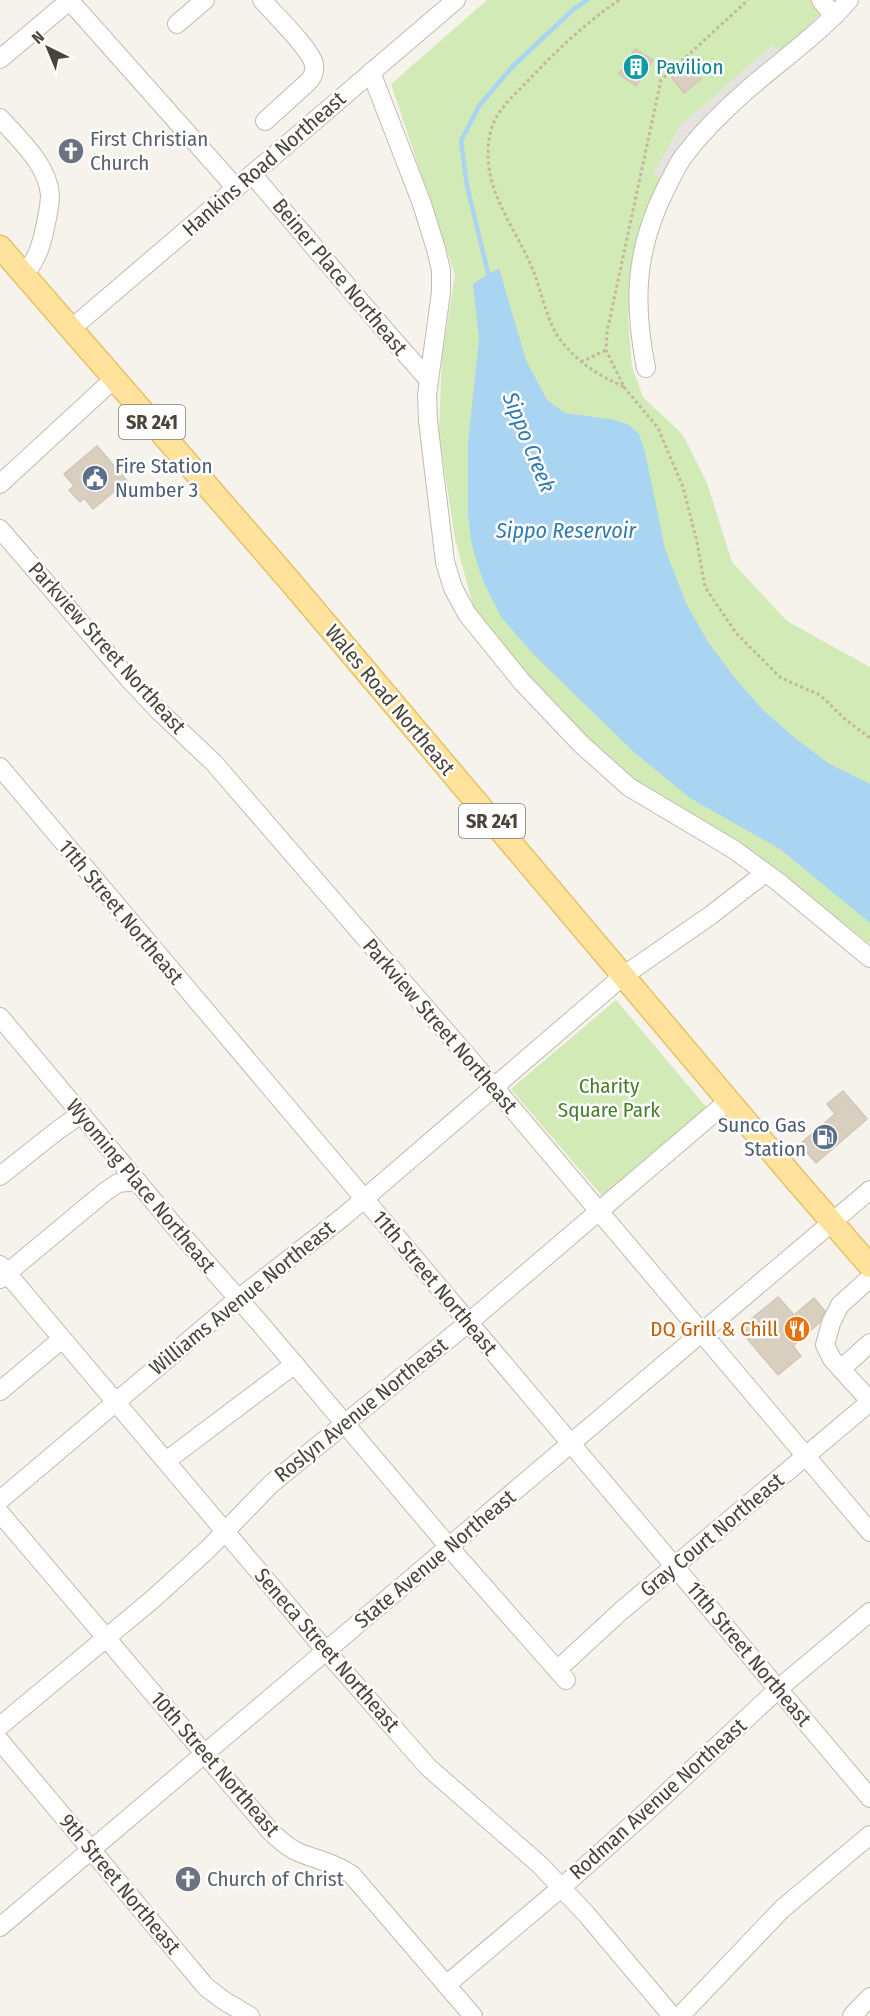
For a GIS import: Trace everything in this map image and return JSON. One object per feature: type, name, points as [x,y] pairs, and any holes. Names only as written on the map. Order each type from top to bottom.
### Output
[{"type":"main road","name":"Wales Road Northeast","points":[[0,247],[281,572],[870,1266]]},
{"type":"street","points":[[177,24],[205,0]]},
{"type":"street","name":"Hankins Road Northeast","points":[[72,328],[456,0]]},
{"type":"street","points":[[821,0],[834,16]]},
{"type":"street","points":[[646,368],[638,320],[640,264],[650,224],[677,166],[710,125],[834,16],[849,0]]},
{"type":"street","points":[[0,59],[62,3],[236,188]]},
{"type":"street","points":[[265,121],[305,86],[312,78],[314,69],[308,52],[269,3]]},
{"type":"street","points":[[371,72],[422,204],[441,270],[441,292],[428,379],[428,421],[445,562],[453,588],[467,614],[522,682],[582,745],[629,787],[733,849],[870,958]]},
{"type":"street","points":[[0,118],[38,164],[50,194],[40,247],[34,262],[24,274]]},
{"type":"street","name":"Beiner Place Northeast","points":[[252,174],[428,379]]},
{"type":"street","points":[[0,484],[115,378]]},
{"type":"street","name":"Parkview Street Northeast","points":[[0,529],[128,678],[214,763],[494,1087],[870,1532]]},
{"type":"street","name":"11th Street Northeast","points":[[0,767],[870,1798]]},
{"type":"street","name":"Williams Avenue Northeast","points":[[0,1500],[238,1299],[363,1199],[623,976],[711,915],[765,873]]},
{"type":"street","name":"Wyoming Place Northeast","points":[[0,1017],[448,1547],[561,1675]]},
{"type":"street","name":"Roslyn Avenue Northeast","points":[[0,1726],[153,1599],[208,1549],[271,1484],[468,1323],[729,1101]]},
{"type":"street","points":[[0,1176],[81,1114]]},
{"type":"street","points":[[2,1273],[106,1191],[118,1183],[137,1181]]},
{"type":"street","name":"State Avenue Northeast","points":[[0,1927],[448,1547],[573,1444],[870,1190]]},
{"type":"street","name":"Seneca Street Northeast","points":[[2,1273],[62,1339],[326,1652],[428,1767],[562,1887],[672,2016]]},
{"type":"street","points":[[870,1278],[840,1305],[831,1323],[825,1346],[832,1359],[870,1401]]},
{"type":"street","points":[[0,1392],[62,1339]]},
{"type":"street","points":[[841,1369],[870,1343]]},
{"type":"street","points":[[166,1461],[295,1364]]},
{"type":"street","name":"Gray Court Northeast","points":[[561,1675],[621,1611],[870,1401]]},
{"type":"street","name":"10th Street Northeast","points":[[0,1513],[271,1832],[289,1847],[332,1863],[352,1875],[473,2016]]},
{"type":"street","name":"Rodman Avenue Northeast","points":[[446,1985],[562,1887],[778,1689],[870,1612]]},
{"type":"street","name":"9th Street Northeast","points":[[0,1741],[206,1987],[250,2016]]},
{"type":"street","points":[[680,2016],[782,1909],[870,1835]]},
{"type":"street","points":[[852,2016],[870,1997]]},
{"type":"path","points":[[619,0],[597,16],[548,60],[501,109],[492,126],[488,148],[490,174],[497,197],[533,269],[547,311],[560,339],[580,363],[624,387]]},
{"type":"path","points":[[748,0],[661,80],[607,332],[606,350],[624,387],[658,428],[682,487],[697,542],[705,587],[736,633],[781,678],[820,695],[846,720],[870,738]]},
{"type":"path","points":[[580,363],[606,350]]},
{"type":"green space","points":[[487,0],[835,0],[787,47],[661,191],[636,239],[628,317],[632,367],[643,397],[683,435],[707,483],[732,562],[787,621],[870,667],[870,944],[749,850],[640,786],[594,745],[531,682],[476,616],[455,539],[439,433],[442,356],[455,275],[391,84]]},
{"type":"green space","name":"Charity Square Park","points":[[616,1000],[707,1108],[603,1197],[511,1089]]},
{"type":"shaded area","points":[[773,44],[779,52],[688,134],[663,179],[653,175],[679,127]]},
{"type":"water","name":"Sippo Reservoir","points":[[499,268],[526,360],[547,400],[565,413],[615,420],[629,425],[639,434],[645,452],[665,549],[686,603],[708,642],[763,710],[828,763],[870,784],[870,923],[780,849],[690,798],[634,752],[535,656],[501,617],[477,563],[468,515],[468,443],[479,339],[473,284]]},
{"type":"building","name":"Pavilion","points":[[635,49],[653,60],[636,86],[619,74]]},
{"type":"building","points":[[689,65],[701,79],[684,93],[672,78]]},
{"type":"building","points":[[97,446],[127,481],[93,509],[84,498],[80,502],[69,490],[74,486],[64,474]]},
{"type":"building","points":[[843,1091],[867,1119],[816,1163],[800,1144],[835,1114],[827,1104]]},
{"type":"building","points":[[778,1297],[794,1315],[814,1298],[825,1311],[819,1323],[793,1346],[801,1356],[778,1375],[739,1329]]},
{"type":"waterway","name":"Sippo Creek","points":[[489,277],[467,186],[461,141],[479,106],[513,66],[574,9],[587,0]]},
{"type":"place","name":"Pavilion","points":[[636,67]]},
{"type":"place","name":"First Christian Church","points":[[71,151]]},
{"type":"place","name":"Fire Station Number 3","points":[[95,478]]},
{"type":"place","name":"Sunco Gas Station","points":[[825,1137]]},
{"type":"place","name":"DQ Grill & Chill","points":[[797,1329]]},
{"type":"place","name":"Church of Christ","points":[[188,1879]]}]
